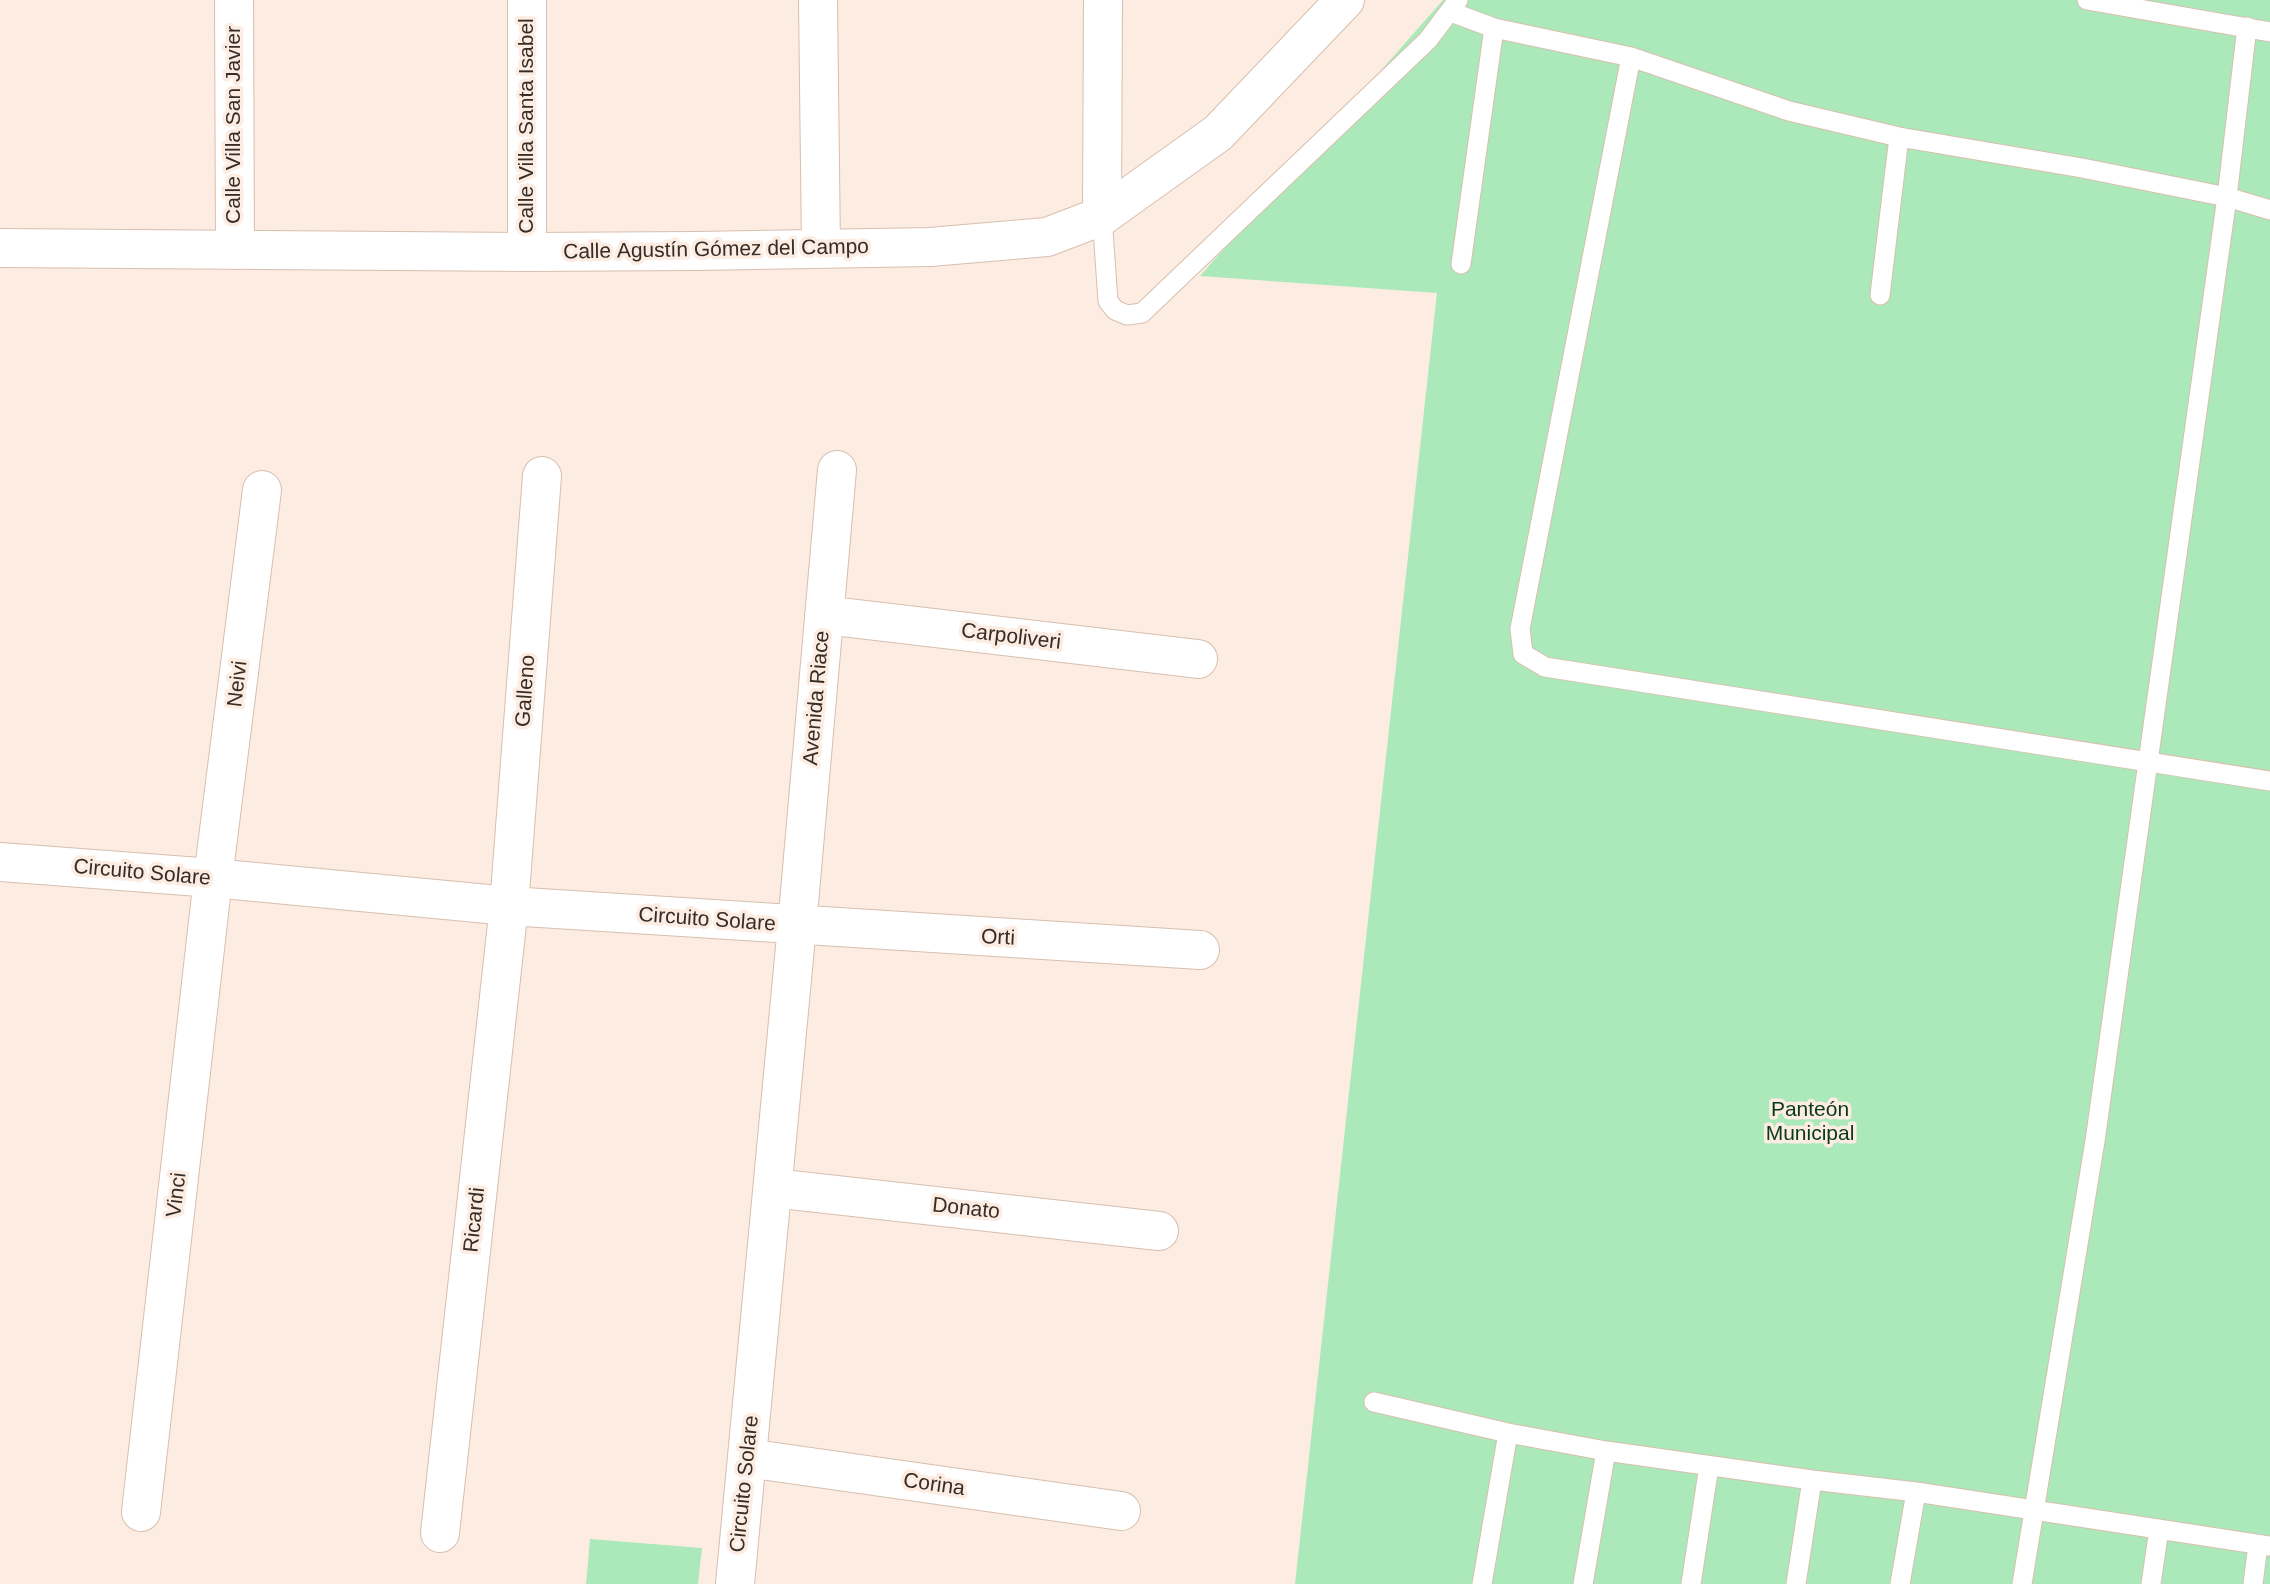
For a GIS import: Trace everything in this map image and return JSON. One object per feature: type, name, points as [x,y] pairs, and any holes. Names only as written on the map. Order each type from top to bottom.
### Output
[{"type":"street","name":"Calle Villa San Javier","points":[[234,0],[235,250]]},
{"type":"street","name":"Calle Villa Santa Isabel","points":[[527,0],[527,252]]},
{"type":"street","points":[[818,0],[821,248]]},
{"type":"street","points":[[1102,216],[1103,0]]},
{"type":"street","name":"Calle Agustín Gómez del Campo","points":[[0,248],[527,252],[930,247],[1047,237],[1102,216],[1217,133],[1345,0]]},
{"type":"street","name":"Avenida Riace","points":[[797,926],[837,470]]},
{"type":"street","name":"Galleno","points":[[509,906],[542,477]]},
{"type":"street","name":"Neivi","points":[[214,878],[262,490]]},
{"type":"street","name":"Carpoliveri","points":[[824,615],[1198,659]]},
{"type":"street","name":"Circuito Solare","points":[[0,862],[214,878],[509,906],[797,926],[735,1584]]},
{"type":"street","name":"Vinci","points":[[141,1512],[214,878]]},
{"type":"street","name":"Ricardi","points":[[440,1533],[509,906]]},
{"type":"street","name":"Orti","points":[[797,926],[1200,950]]},
{"type":"street","name":"Donato","points":[[773,1188],[1159,1231]]},
{"type":"street","name":"Corina","points":[[747,1458],[1121,1511]]},
{"type":"lane","points":[[2087,0],[2270,32]]},
{"type":"lane","points":[[1102,216],[1108,301],[1115,310],[1127,315],[1142,313],[1428,40],[1454,6],[1494,28],[1631,57],[1788,111],[1899,137],[2082,168],[2227,197],[2270,210]]},
{"type":"lane","points":[[2022,1584],[2095,1141],[2227,197],[2246,27]]},
{"type":"lane","points":[[1461,264],[1494,28]]},
{"type":"lane","points":[[1631,57],[1520,629],[1523,654],[1545,667],[2270,781]]},
{"type":"lane","points":[[1880,295],[1899,137]]},
{"type":"lane","points":[[1374,1402],[1508,1433],[1606,1451],[1916,1492],[2264,1546],[2253,1584]]},
{"type":"lane","points":[[1482,1584],[1508,1433]]},
{"type":"lane","points":[[1583,1584],[1606,1451]]},
{"type":"lane","points":[[1691,1584],[1709,1466]]},
{"type":"lane","points":[[1796,1584],[1812,1480]]},
{"type":"lane","points":[[1900,1584],[1916,1492]]},
{"type":"lane","points":[[2151,1584],[2159,1529]]},
{"type":"green space","name":"Panteón Municipal","points":[[1443,0],[2270,0],[2270,1584],[1295,1584],[1437,293],[1200,276]]},
{"type":"green space","points":[[590,1539],[702,1548],[698,1584],[586,1584]]}]
